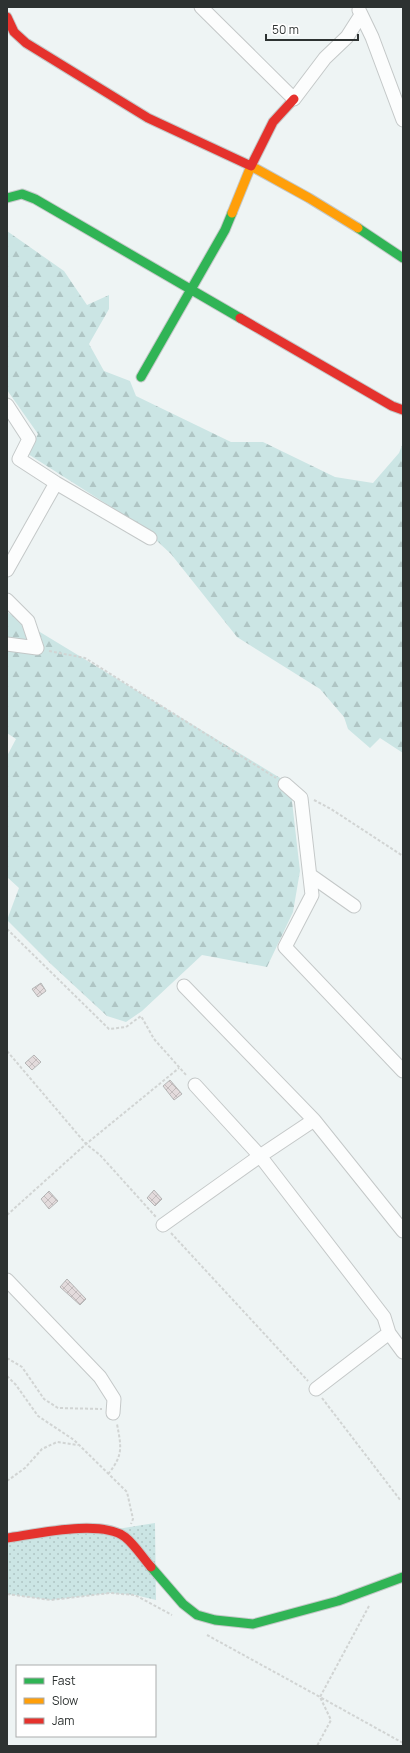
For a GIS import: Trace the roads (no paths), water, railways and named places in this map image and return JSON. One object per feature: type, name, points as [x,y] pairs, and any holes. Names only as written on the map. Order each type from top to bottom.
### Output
[{"type":"street","points":[[201,7],[294,99]]},
{"type":"street","points":[[141,377],[224,230],[251,166],[271,124],[280,112],[294,99],[324,58],[347,37],[360,11]]},
{"type":"street","points":[[360,11],[372,37],[403,120]]},
{"type":"street","points":[[7,16],[9,26],[14,33],[26,43],[122,103],[168,128],[251,166],[294,188],[403,258]]},
{"type":"street","points":[[7,198],[22,194],[35,199],[387,403],[403,410]]},
{"type":"street","points":[[7,405],[29,439],[19,459],[56,483],[150,538]]},
{"type":"street","points":[[7,570],[56,483]]},
{"type":"street","points":[[7,600],[28,621],[36,648],[7,644]]},
{"type":"street","points":[[285,784],[301,798],[312,895],[285,946],[402,1067]]},
{"type":"street","points":[[310,875],[354,906]]},
{"type":"street","points":[[184,986],[314,1120],[403,1231]]},
{"type":"street","points":[[195,1084],[260,1156],[384,1317],[389,1333],[403,1352]]},
{"type":"street","points":[[163,1225],[260,1156],[314,1120]]},
{"type":"street","points":[[7,1280],[100,1377],[114,1399],[113,1414]]},
{"type":"street","points":[[316,1389],[389,1333]]},
{"type":"street","points":[[7,1538],[89,1528],[110,1530],[125,1537],[182,1604],[197,1614],[214,1620],[234,1623],[253,1624],[338,1601],[403,1577]]}]
